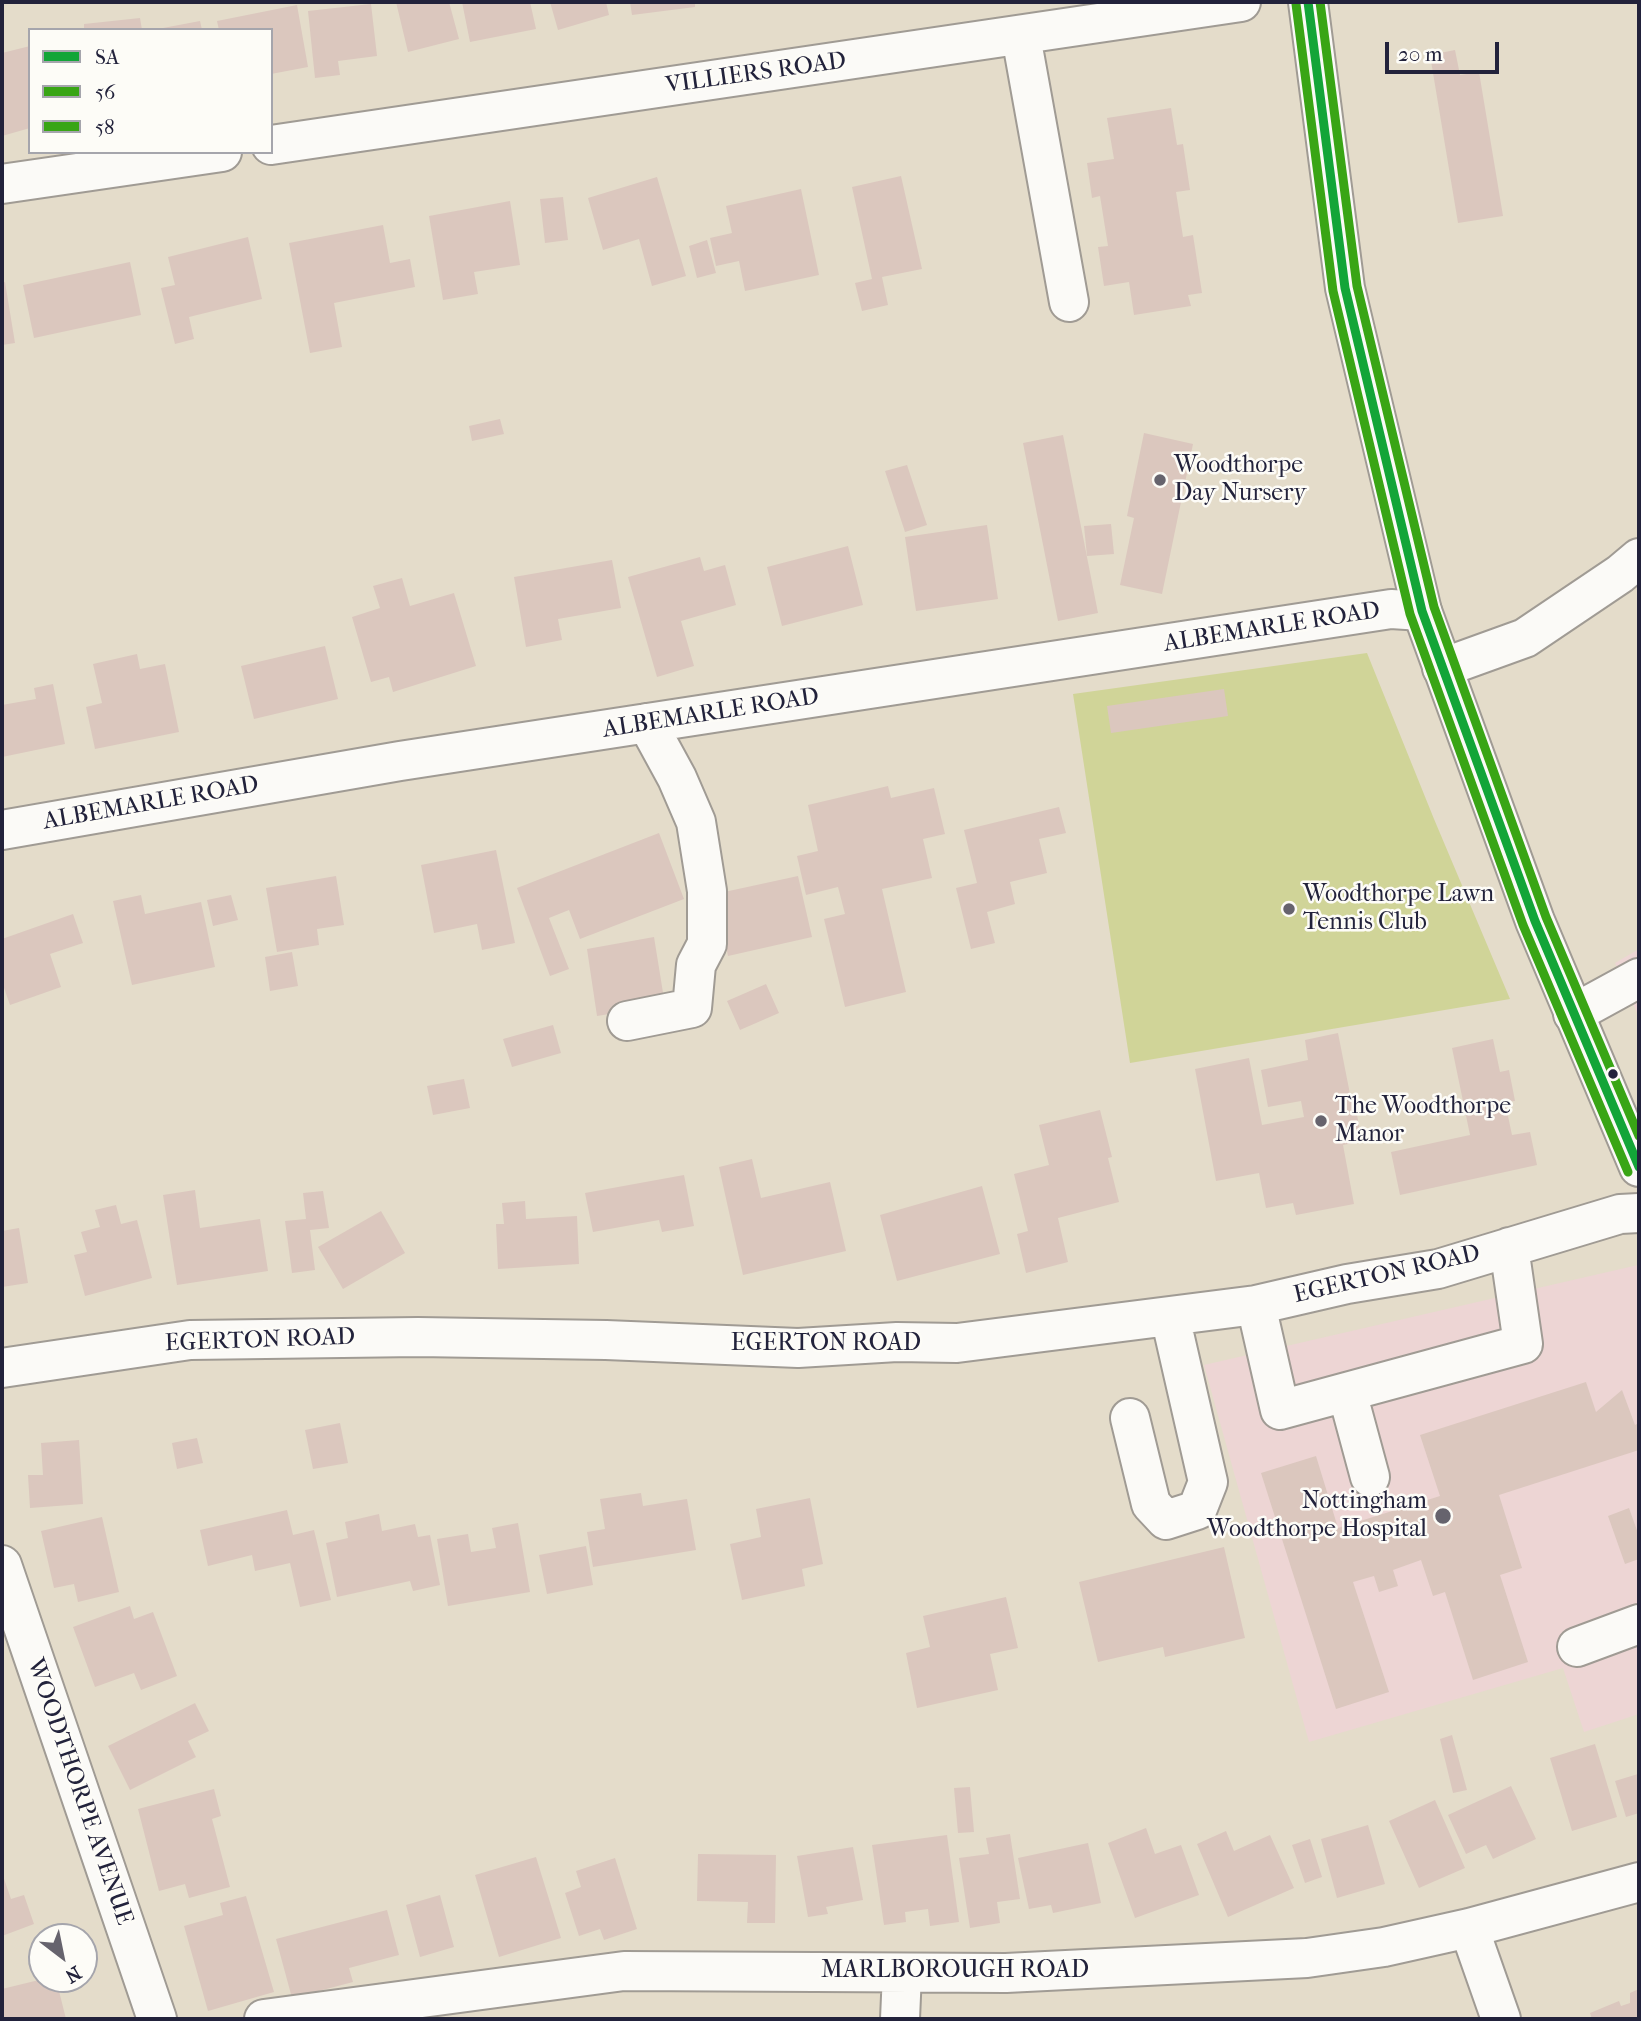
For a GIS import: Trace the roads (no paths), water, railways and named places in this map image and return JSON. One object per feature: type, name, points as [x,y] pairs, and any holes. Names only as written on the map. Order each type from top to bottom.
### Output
[{"type":"main road","name":"VILLIERS ROAD","points":[[273,145],[1241,2]]},
{"type":"main road","points":[[1308,2],[1345,288],[1422,611],[1535,921],[1639,1167]]},
{"type":"main road","points":[[1021,36],[1069,302]]},
{"type":"main road","points":[[2,184],[208,154]]},
{"type":"main road","points":[[1442,668],[1525,638],[1620,574],[1639,558]]},
{"type":"main road","name":"ALBEMARLE ROAD","points":[[2,830],[400,761],[1391,610],[1422,611]]},
{"type":"main road","points":[[627,1021],[692,1008],[696,965],[707,944],[707,891],[696,822],[677,778],[647,723]]},
{"type":"main road","points":[[1573,1014],[1639,978]]},
{"type":"main road","name":"EGERTON ROAD","points":[[2,1368],[190,1340],[418,1336],[798,1348],[897,1342],[957,1343],[1256,1305],[1347,1284],[1438,1269],[1620,1214],[1639,1213]]},
{"type":"main road","points":[[1256,1305],[1280,1410],[1523,1344],[1509,1247]]},
{"type":"main road","points":[[1130,1418],[1151,1504],[1166,1520],[1197,1510],[1208,1482],[1170,1316]]},
{"type":"main road","points":[[1347,1392],[1370,1477]]},
{"type":"main road","name":"WOODTHORPE AVENUE","points":[[2,1565],[157,2019]]},
{"type":"main road","points":[[1577,1647],[1639,1624]]},
{"type":"main road","name":"MARLBOROUGH ROAD","points":[[264,2019],[624,1971],[1069,1971],[1307,1958],[1384,1947],[1469,1928],[1639,1882]]},
{"type":"main road","points":[[1469,1928],[1501,2019]]},
{"type":"main road","points":[[900,2019],[902,1973]]},
{"type":"place","name":"Woodthorpe Day Nursery","points":[[1160,480]]},
{"type":"place","name":"Woodthorpe Lawn Tennis Club","points":[[1289,909]]},
{"type":"place","name":"The Woodthorpe Manor","points":[[1321,1121]]},
{"type":"place","name":"Nottingham Woodthorpe Hospital","points":[[1443,1516]]}]
